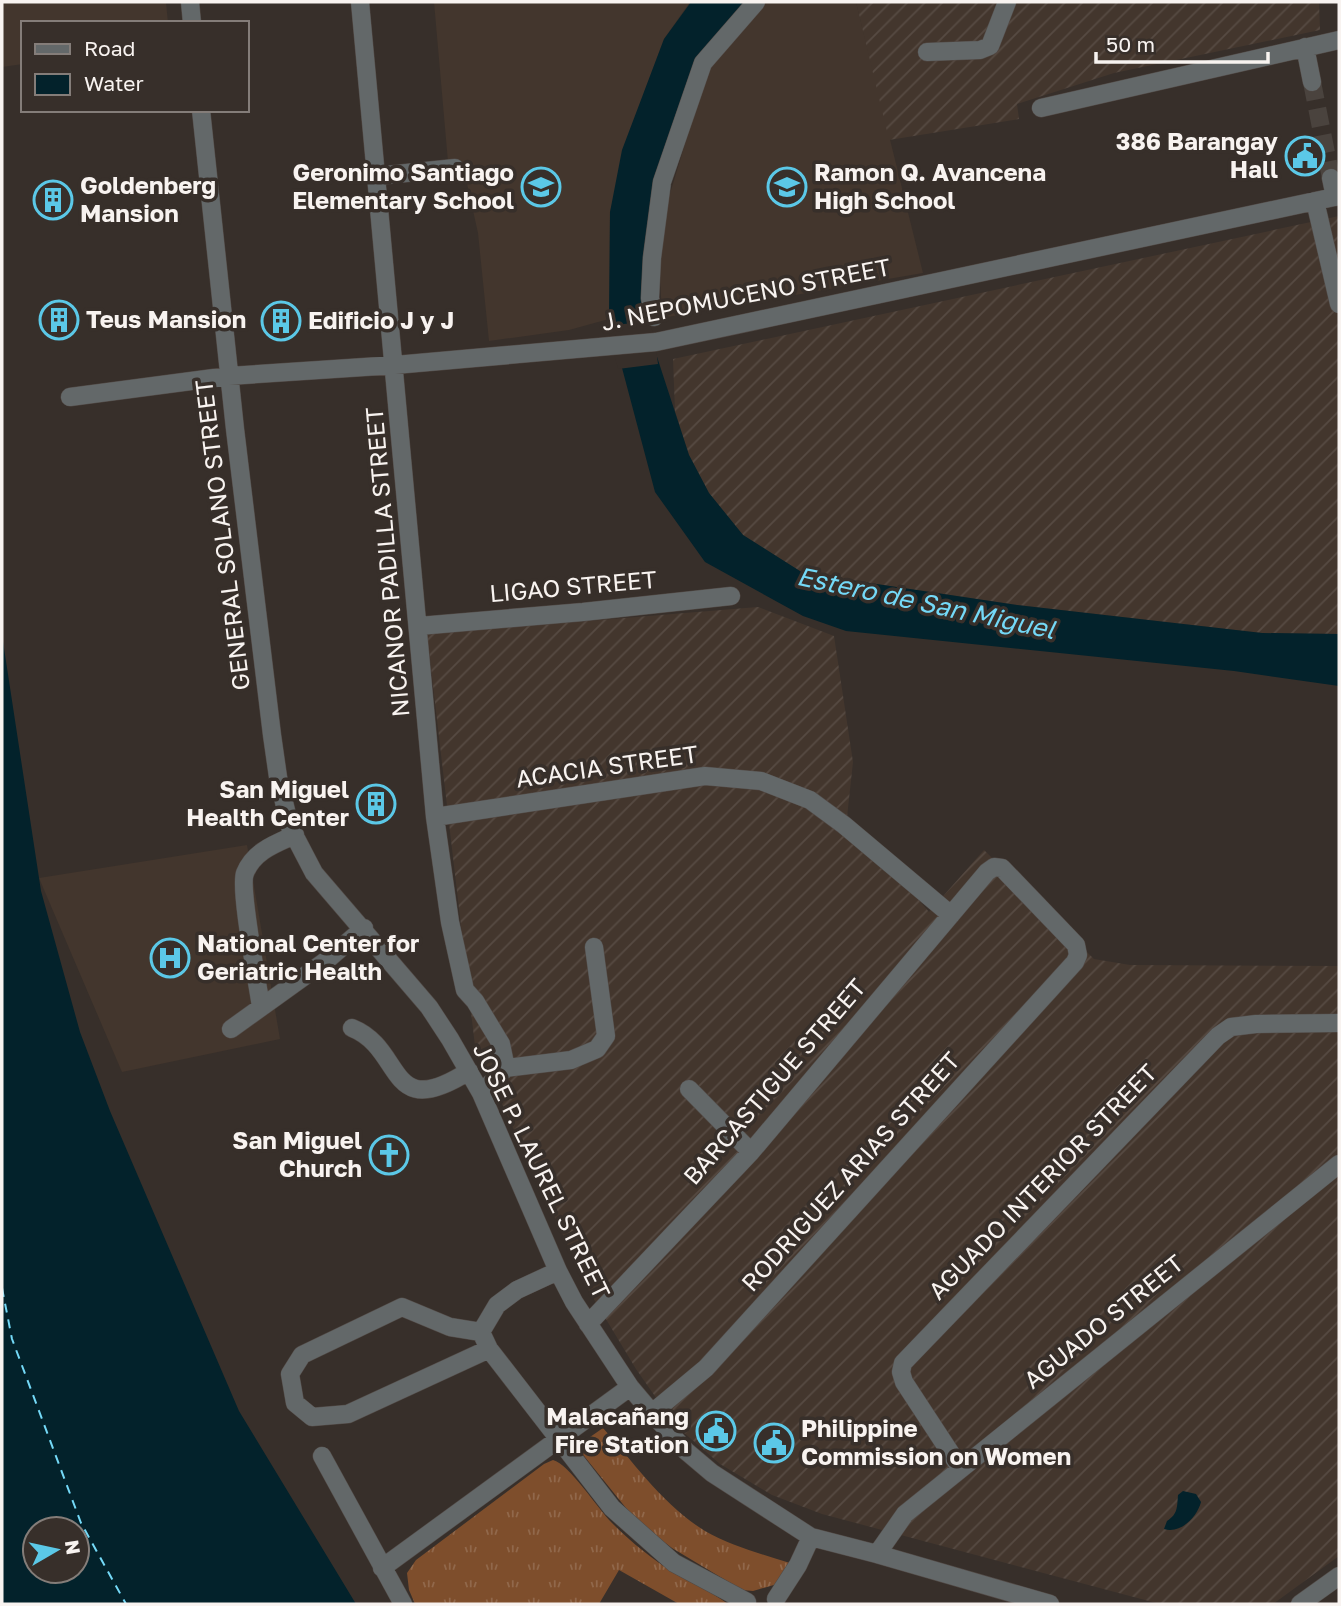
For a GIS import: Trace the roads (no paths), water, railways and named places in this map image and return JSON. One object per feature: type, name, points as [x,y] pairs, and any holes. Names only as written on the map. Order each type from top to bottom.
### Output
[{"type":"street","points":[[190,2],[192,21]]},
{"type":"street","name":"NICANOR PADILLA STREET","points":[[360,2],[435,817],[450,922],[465,990],[475,1001],[501,1044],[506,1068]]},
{"type":"street","points":[[654,317],[650,298],[652,258],[662,182],[703,63],[756,2]]},
{"type":"street","points":[[927,52],[980,50],[990,46],[1007,2]]},
{"type":"street","points":[[1041,108],[1339,40]]},
{"type":"street","points":[[1306,47],[1312,82]]},
{"type":"street","name":"GENERAL SOLANO STREET","points":[[201,112],[229,376],[278,777],[290,827],[314,873],[364,928]]},
{"type":"street","points":[[377,176],[455,168]]},
{"type":"street","points":[[1331,178],[1337,196]]},
{"type":"street","name":"J. NEPOMUCENO STREET","points":[[70,397],[229,376],[395,365],[656,342],[1337,196]]},
{"type":"street","points":[[1315,201],[1339,304]]},
{"type":"street","name":"LIGAO STREET","points":[[419,626],[731,596]]},
{"type":"street","name":"ACACIA STREET","points":[[435,817],[705,776],[761,781],[810,800],[844,825],[951,915]]},
{"type":"street","points":[[261,1007],[244,896],[244,874],[259,853],[295,835]]},
{"type":"street","name":"BARCASTIGUE STREET","points":[[588,1324],[751,1152],[987,872],[994,867],[1002,868],[1076,945],[1078,955]]},
{"type":"street","points":[[231,1029],[327,960],[364,928]]},
{"type":"street","name":"JOSE P. LAUREL STREET","points":[[364,928],[429,1007],[469,1071],[558,1271],[588,1324],[630,1387],[686,1451],[712,1473],[811,1537],[877,1553],[1028,1601],[1050,1604]]},
{"type":"street","points":[[481,1093],[506,1068],[571,1060],[597,1049],[606,1036],[594,947]]},
{"type":"street","name":"RODRIGUEZ ARIAS STREET","points":[[652,1413],[706,1368],[1075,962],[1078,955]]},
{"type":"street","name":"AGUADO INTERIOR STREET","points":[[961,1469],[904,1382],[901,1372],[903,1363],[1217,1036],[1231,1027],[1256,1024],[1339,1023]]},
{"type":"street","points":[[352,1028],[363,1032],[400,1079],[415,1090],[446,1086],[469,1071]]},
{"type":"street","points":[[689,1089],[751,1152]]},
{"type":"street","name":"AGUADO STREET","points":[[877,1553],[905,1514],[1339,1164]]},
{"type":"street","points":[[481,1332],[497,1305],[517,1290],[558,1271]]},
{"type":"street","points":[[481,1332],[450,1327],[402,1307],[302,1355],[290,1374],[295,1403],[312,1417],[348,1414],[489,1349]]},
{"type":"street","points":[[481,1332],[489,1349],[612,1508],[674,1563],[747,1603],[757,1594],[764,1593],[778,1601],[799,1565],[811,1537]]},
{"type":"street","points":[[382,1568],[630,1387]]},
{"type":"street","points":[[321,1456],[402,1604]]},
{"type":"street","points":[[1300,1604],[1339,1576]]},
{"type":"water","name":"Estero de San Miguel","points":[[691,2],[748,2],[698,60],[644,274],[645,320],[689,455],[709,493],[743,535],[803,573],[1017,605],[1262,633],[1339,634],[1339,686],[1234,671],[846,631],[803,616],[705,562],[655,492],[609,319],[610,212],[622,150],[664,39]]},
{"type":"water","points":[[2,635],[41,891],[80,1032],[110,1111],[239,1411],[356,1604],[2,1604]]},
{"type":"water","points":[[1183,1491],[1196,1494],[1201,1502],[1199,1508],[1182,1527],[1164,1529],[1175,1513],[1178,1495]]},
{"type":"tunnel","points":[[1312,82],[1331,178]]},
{"type":"place","name":"386 Barangay Hall","points":[[1305,156]]},
{"type":"place","name":"Geronimo Santiago Elementary School","points":[[541,187]]},
{"type":"place","name":"Ramon Q. Avancena High School","points":[[787,187]]},
{"type":"place","name":"Goldenberg Mansion","points":[[53,200]]},
{"type":"place","name":"Teus Mansion","points":[[59,320]]},
{"type":"place","name":"Edificio J y J","points":[[281,321]]},
{"type":"place","name":"San Miguel Health Center","points":[[376,804]]},
{"type":"place","name":"National Center for Geriatric Health","points":[[170,958]]},
{"type":"place","name":"San Miguel Church","points":[[389,1155]]},
{"type":"place","name":"Malacañang Fire Station","points":[[716,1431]]},
{"type":"place","name":"Philippine Commission on Women","points":[[774,1443]]}]
